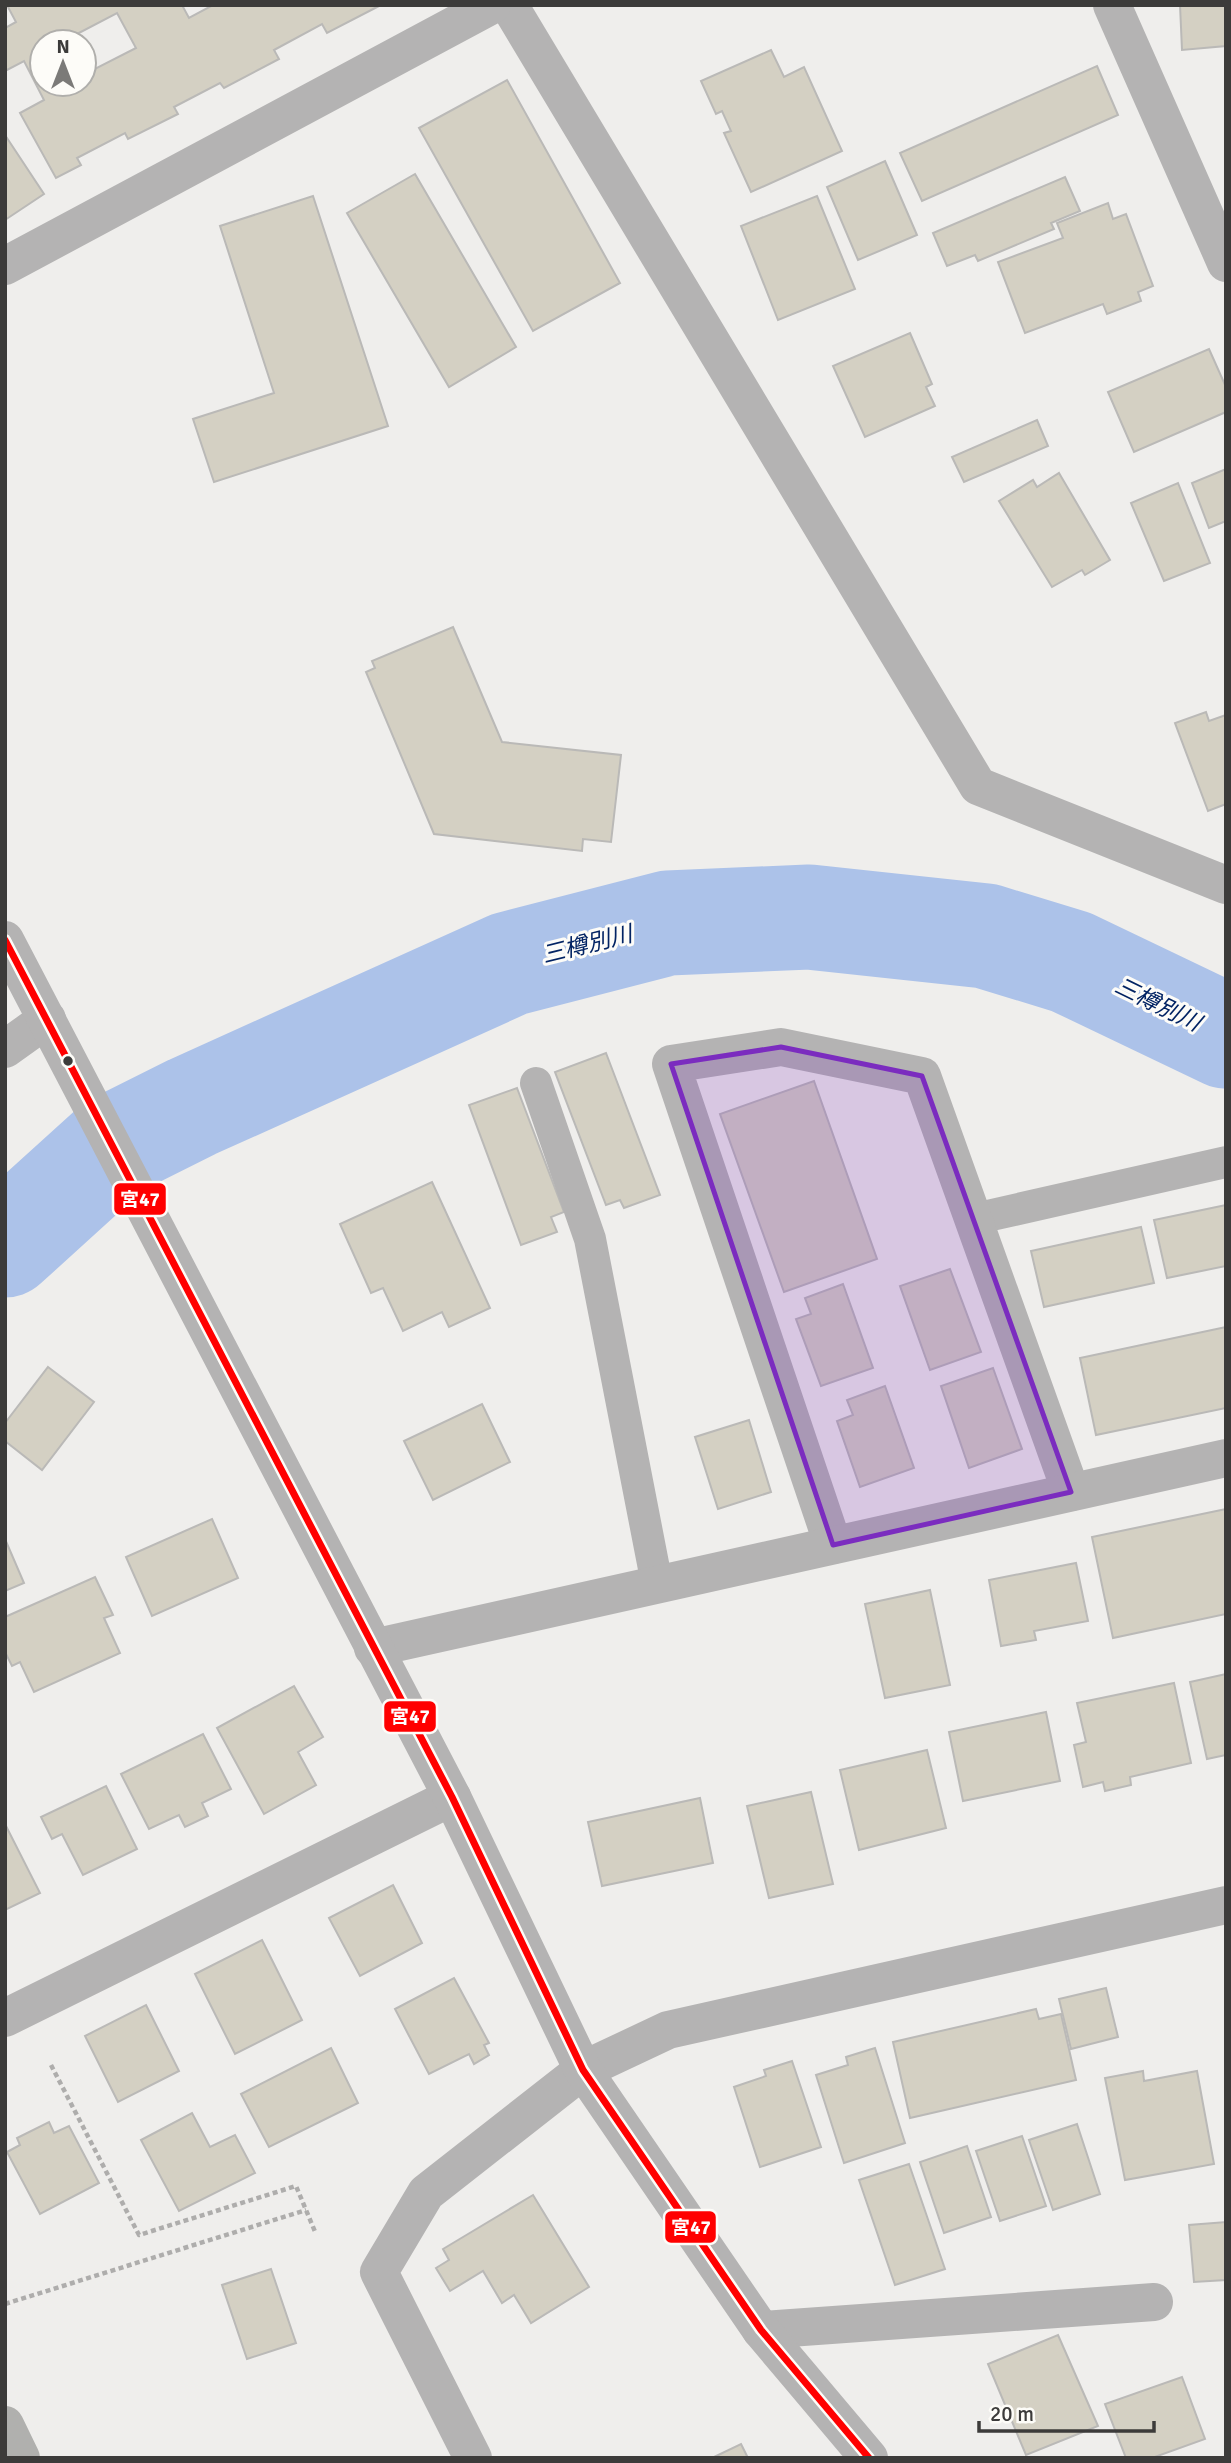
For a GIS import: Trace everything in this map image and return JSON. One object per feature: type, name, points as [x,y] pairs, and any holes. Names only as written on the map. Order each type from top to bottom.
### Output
[{"type":"highway","points":[[5,2425],[22,2458]]},
{"type":"street","points":[[5,266],[492,5]]},
{"type":"street","points":[[509,5],[978,786],[1226,885]]},
{"type":"street","points":[[1112,5],[1226,263]]},
{"type":"street","points":[[5,940],[452,1797],[583,2070],[761,2330],[869,2458]]},
{"type":"street","points":[[5,1049],[47,1019]]},
{"type":"street","points":[[833,1545],[671,1064],[781,1047],[922,1076],[1071,1492]]},
{"type":"street","points":[[373,1648],[1226,1458]]},
{"type":"street","points":[[5,2018],[452,1797]]},
{"type":"street","points":[[473,2458],[379,2272],[426,2193],[583,2070],[668,2030],[1226,1905]]},
{"type":"street","points":[[761,2330],[1154,2302]]},
{"type":"lane","points":[[536,1083],[590,1239],[657,1584]]},
{"type":"lane","points":[[974,1219],[1226,1162]]},
{"type":"path","points":[[51,2065],[139,2235],[296,2186],[316,2234]]},
{"type":"path","points":[[5,2304],[306,2210]]},
{"type":"highlighted area","points":[[781,1047],[922,1076],[1071,1492],[833,1545],[671,1064]]},
{"type":"building","points":[[11,5],[182,5],[189,18],[213,5],[379,6],[327,33],[322,24],[274,50],[279,59],[224,88],[220,83],[174,107],[178,114],[128,139],[125,133],[77,158],[81,165],[56,178],[20,113],[44,100],[43,98],[98,98],[98,67],[136,48],[117,13],[88,28],[28,28],[28,69],[24,61],[5,71],[5,28],[16,22],[8,7]]},
{"type":"building","points":[[1180,5],[1226,5],[1226,46],[1182,50]]},
{"type":"building","points":[[771,50],[784,77],[804,67],[842,151],[751,192],[724,133],[731,131],[722,111],[716,114],[701,81]]},
{"type":"building","points":[[1097,66],[1118,115],[922,201],[900,153]]},
{"type":"building","points":[[507,80],[620,283],[533,331],[419,128]]},
{"type":"building","points":[[5,135],[44,194],[5,220]]},
{"type":"building","points":[[885,161],[917,235],[858,260],[827,187]]},
{"type":"building","points":[[415,174],[516,347],[449,387],[347,213]]},
{"type":"building","points":[[1065,177],[1080,211],[1051,223],[1054,229],[978,261],[975,255],[947,266],[933,233]]},
{"type":"building","points":[[313,196],[388,426],[214,482],[193,419],[274,393],[220,226]]},
{"type":"building","points":[[817,196],[855,289],[778,320],[741,226]]},
{"type":"building","points":[[1108,203],[1113,219],[1126,214],[1153,286],[1138,292],[1141,301],[1107,314],[1103,304],[1025,333],[998,262],[1063,238],[1057,223]]},
{"type":"building","points":[[910,333],[932,384],[926,387],[935,406],[865,437],[833,366]]},
{"type":"building","points":[[1209,349],[1226,387],[1226,412],[1134,452],[1108,392]]},
{"type":"building","points":[[1037,420],[1048,446],[964,482],[952,457]]},
{"type":"building","points":[[1226,469],[1226,521],[1209,528],[1192,483]]},
{"type":"building","points":[[1059,473],[1110,560],[1085,575],[1082,570],[1052,587],[999,501],[1033,480],[1037,487]]},
{"type":"building","points":[[1178,483],[1210,563],[1164,581],[1131,503]]},
{"type":"building","points":[[453,627],[502,742],[621,755],[611,842],[583,839],[582,851],[434,834],[366,672],[375,668],[372,661]]},
{"type":"building","points":[[1206,712],[1209,721],[1226,715],[1226,804],[1208,811],[1175,723]]},
{"type":"building","points":[[606,1053],[660,1195],[624,1208],[620,1200],[606,1205],[555,1072]]},
{"type":"building","points":[[814,1081],[877,1259],[784,1292],[720,1114]]},
{"type":"building","points":[[517,1088],[564,1212],[551,1217],[557,1232],[521,1245],[469,1105]]},
{"type":"building","points":[[432,1182],[490,1308],[449,1327],[442,1312],[403,1331],[383,1288],[371,1293],[340,1224]]},
{"type":"building","points":[[1226,1205],[1226,1266],[1167,1278],[1154,1220]]},
{"type":"building","points":[[1141,1227],[1154,1283],[1044,1307],[1031,1251]]},
{"type":"building","points":[[950,1269],[981,1352],[930,1370],[900,1286]]},
{"type":"building","points":[[843,1284],[873,1368],[821,1386],[796,1319],[811,1314],[805,1298]]},
{"type":"building","points":[[1226,1327],[1226,1408],[1096,1435],[1080,1358]]},
{"type":"building","points":[[48,1367],[94,1402],[42,1470],[5,1441],[5,1423]]},
{"type":"building","points":[[993,1368],[1022,1449],[969,1468],[941,1386]]},
{"type":"building","points":[[885,1386],[914,1468],[860,1487],[837,1421],[853,1415],[847,1400]]},
{"type":"building","points":[[482,1404],[510,1462],[433,1500],[404,1441]]},
{"type":"building","points":[[749,1420],[771,1492],[718,1509],[695,1437]]},
{"type":"building","points":[[1226,1509],[1226,1614],[1113,1638],[1092,1537]]},
{"type":"building","points":[[212,1519],[238,1578],[152,1616],[126,1557]]},
{"type":"building","points":[[5,1539],[24,1583],[5,1591]]},
{"type":"building","points":[[1076,1563],[1088,1621],[1034,1631],[1036,1640],[1001,1646],[989,1580]]},
{"type":"building","points":[[95,1577],[113,1615],[104,1618],[120,1653],[34,1692],[20,1662],[12,1666],[5,1652],[5,1617]]},
{"type":"building","points":[[930,1590],[950,1685],[885,1698],[865,1604]]},
{"type":"building","points":[[1226,1674],[1226,1755],[1207,1759],[1190,1682]]},
{"type":"building","points":[[1174,1683],[1191,1763],[1130,1777],[1131,1785],[1105,1791],[1103,1782],[1083,1787],[1074,1745],[1086,1742],[1077,1703]]},
{"type":"building","points":[[294,1686],[323,1737],[298,1752],[316,1785],[264,1814],[217,1728]]},
{"type":"building","points":[[1046,1712],[1060,1781],[963,1801],[949,1732]]},
{"type":"building","points":[[203,1734],[231,1789],[202,1803],[208,1816],[185,1827],[179,1815],[149,1829],[121,1774]]},
{"type":"building","points":[[927,1750],[946,1828],[859,1850],[840,1770]]},
{"type":"building","points":[[106,1786],[137,1849],[83,1875],[62,1834],[52,1839],[41,1817]]},
{"type":"building","points":[[811,1792],[833,1884],[769,1898],[747,1806]]},
{"type":"building","points":[[700,1798],[713,1863],[602,1886],[588,1822]]},
{"type":"building","points":[[5,1824],[40,1893],[5,1910]]},
{"type":"building","points":[[393,1885],[422,1943],[360,1976],[329,1918]]},
{"type":"building","points":[[262,1940],[302,2020],[235,2054],[195,1974]]},
{"type":"building","points":[[454,1978],[489,2043],[484,2045],[489,2055],[474,2064],[469,2054],[429,2074],[395,2009]]},
{"type":"building","points":[[1106,1988],[1118,2037],[1071,2049],[1059,1999]]},
{"type":"building","points":[[146,2005],[179,2071],[118,2102],[85,2036]]},
{"type":"building","points":[[1036,2009],[1039,2019],[1061,2014],[1076,2080],[910,2118],[893,2042]]},
{"type":"building","points":[[331,2048],[358,2103],[269,2147],[241,2094]]},
{"type":"building","points":[[875,2048],[905,2143],[844,2163],[816,2075],[848,2065],[846,2057]]},
{"type":"building","points":[[792,2061],[821,2147],[760,2167],[734,2087],[766,2076],[764,2070]]},
{"type":"building","points":[[1143,2071],[1144,2081],[1197,2071],[1214,2164],[1125,2180],[1105,2078]]},
{"type":"building","points":[[192,2113],[210,2147],[235,2135],[255,2173],[179,2211],[141,2140]]},
{"type":"building","points":[[49,2122],[54,2133],[69,2126],[99,2183],[40,2214],[7,2152],[20,2145],[17,2138]]},
{"type":"building","points":[[1077,2124],[1100,2194],[1053,2210],[1029,2140]]},
{"type":"building","points":[[1022,2136],[1046,2206],[1000,2221],[976,2151]]},
{"type":"building","points":[[967,2146],[991,2217],[944,2233],[920,2162]]},
{"type":"building","points":[[909,2164],[945,2269],[895,2285],[859,2180]]},
{"type":"building","points":[[533,2195],[589,2287],[531,2323],[514,2295],[502,2303],[483,2271],[450,2291],[436,2268],[449,2260],[443,2249]]},
{"type":"building","points":[[1226,2222],[1226,2280],[1194,2282],[1189,2225]]},
{"type":"building","points":[[271,2269],[296,2343],[247,2359],[222,2285]]},
{"type":"building","points":[[1058,2335],[1098,2426],[1026,2455],[988,2364]]},
{"type":"building","points":[[1182,2377],[1205,2439],[1152,2458],[1126,2458],[1105,2404]]},
{"type":"building","points":[[741,2444],[748,2458],[712,2458]]},
{"type":"waterway","name":"三樽別川","points":[[5,1245],[114,1146],[192,1107],[509,964],[668,923],[809,917],[986,936],[1071,962],[1226,1036]]},
{"type":"transit line","name":"宮47","points":[[5,940],[452,1797],[583,2070],[761,2330],[869,2458]]}]
